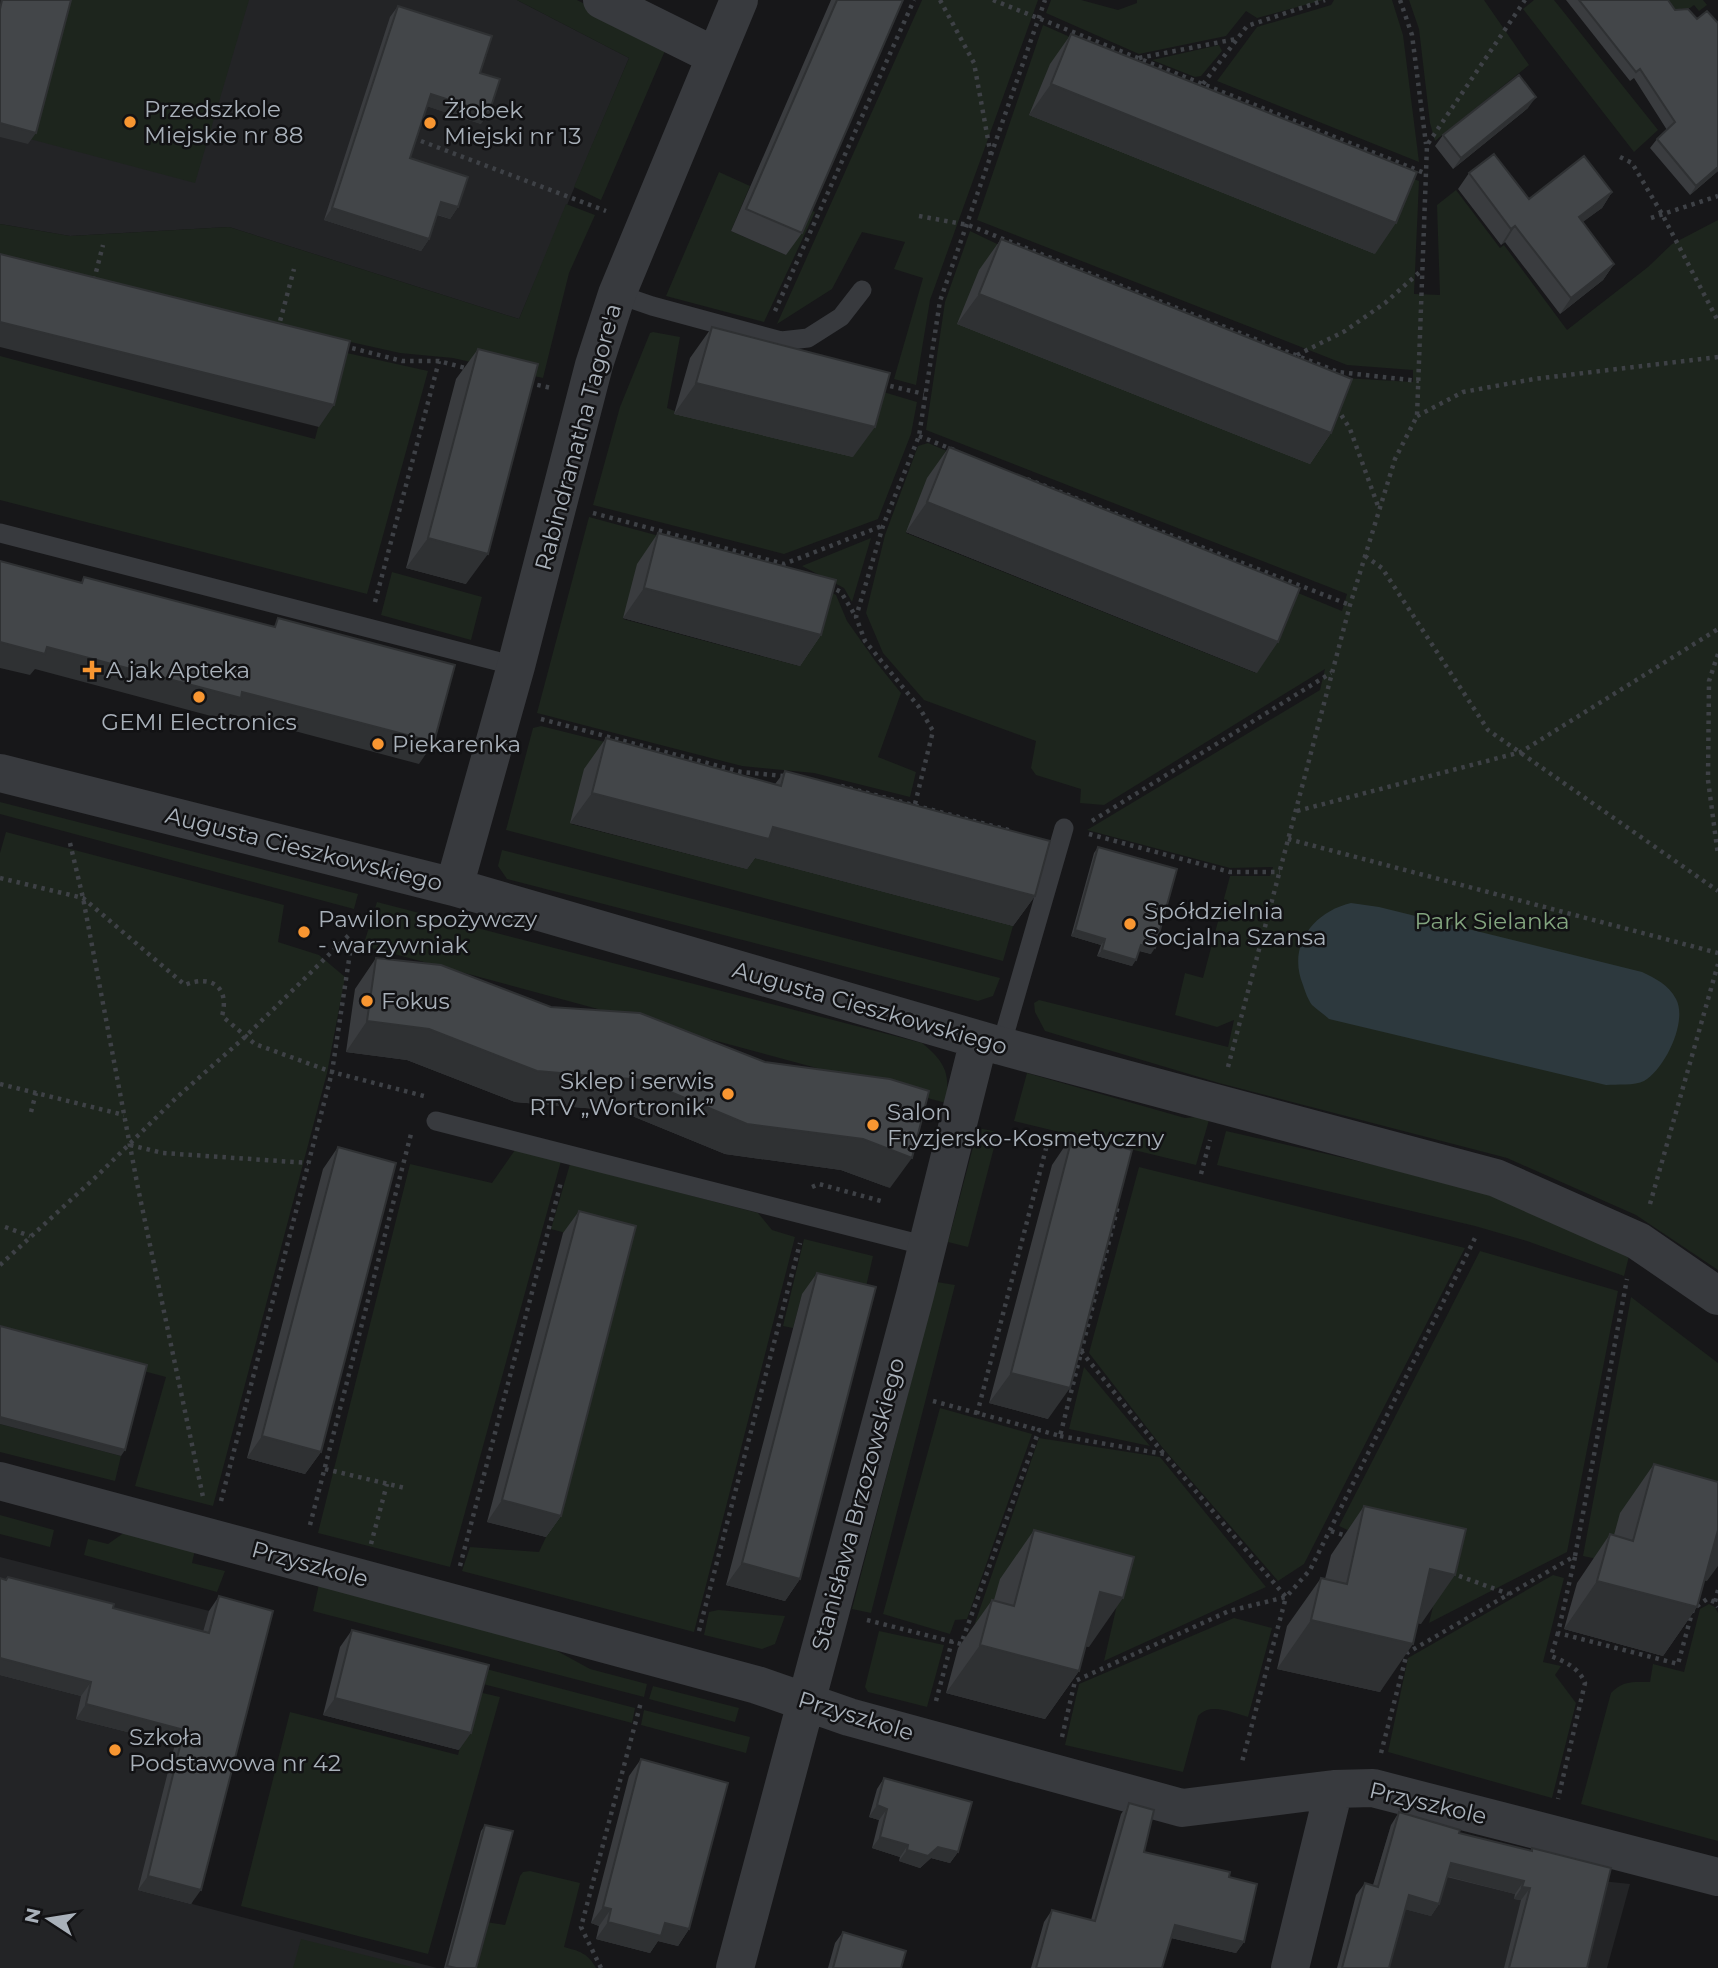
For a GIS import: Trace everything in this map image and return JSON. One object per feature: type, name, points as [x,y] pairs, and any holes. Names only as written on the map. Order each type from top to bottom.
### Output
[{"type":"street","points":[[602,0],[715,56]]},
{"type":"street","name":"Rabindranatha Tagore'a","points":[[454,887],[516,666],[586,397],[617,293],[739,0]]},
{"type":"street","name":"Augusta Cieszkowskiego","points":[[0,773],[454,887],[990,1043],[1496,1178],[1638,1241],[1718,1296]]},
{"type":"street","name":"Stanisława Brzozowskiego","points":[[735,1968],[927,1245],[990,1043]]},
{"type":"street","name":"Przyszkole","points":[[0,1481],[744,1682],[849,1717],[1182,1808],[1334,1789],[1373,1788],[1718,1877]]},
{"type":"street","points":[[1290,1968],[1334,1789]]},
{"type":"lane","points":[[617,293],[652,306],[781,341],[808,338],[841,317],[862,290]]},
{"type":"lane","points":[[0,533],[516,666]]},
{"type":"lane","points":[[990,1043],[1067,835]]},
{"type":"lane","points":[[436,1121],[927,1245]]},
{"type":"path","points":[[763,337],[914,0]]},
{"type":"path","points":[[940,0],[974,63],[991,157]]},
{"type":"path","points":[[993,0],[1427,174]]},
{"type":"path","points":[[856,617],[883,526],[919,436],[940,301],[1045,0]]},
{"type":"path","points":[[1195,94],[1247,26],[1325,0]]},
{"type":"path","points":[[1219,1104],[1350,606],[1395,459],[1417,416],[1427,145],[1412,35],[1401,0]]},
{"type":"path","points":[[1427,145],[1525,0]]},
{"type":"path","points":[[1139,58],[1237,38]]},
{"type":"path","points":[[1110,60],[1114,48]]},
{"type":"path","points":[[1282,130],[1287,118]]},
{"type":"path","points":[[412,138],[606,211]]},
{"type":"path","points":[[1367,163],[1371,152]]},
{"type":"path","points":[[1620,157],[1632,163],[1718,321]]},
{"type":"path","points":[[1651,218],[1718,196]]},
{"type":"path","points":[[919,216],[968,225],[1338,372],[1419,381]]},
{"type":"path","points":[[93,285],[103,245]]},
{"type":"path","points":[[1024,261],[1028,249]]},
{"type":"path","points":[[278,330],[294,269]]},
{"type":"path","points":[[1290,366],[1295,355],[1353,326],[1423,270]]},
{"type":"path","points":[[1113,296],[1117,284]]},
{"type":"path","points":[[1200,331],[1205,320]]},
{"type":"path","points":[[265,327],[290,333]]},
{"type":"path","points":[[339,345],[402,360],[439,361],[476,370]]},
{"type":"path","points":[[1417,416],[1462,391],[1534,379],[1718,357]]},
{"type":"path","points":[[1302,358],[1308,367]]},
{"type":"path","points":[[368,626],[439,361]]},
{"type":"path","points":[[525,382],[586,397]]},
{"type":"path","points":[[1336,406],[1350,429],[1379,507]]},
{"type":"path","points":[[919,436],[955,451]]},
{"type":"path","points":[[1016,475],[1350,606]]},
{"type":"path","points":[[1061,505],[1065,493]]},
{"type":"path","points":[[584,510],[796,569]]},
{"type":"path","points":[[784,564],[883,526]]},
{"type":"path","points":[[1148,539],[1152,527]]},
{"type":"path","points":[[1365,556],[1382,568],[1488,730],[1718,891]]},
{"type":"path","points":[[1235,574],[1240,562]]},
{"type":"path","points":[[819,581],[841,592],[856,617],[865,641],[919,707],[933,731],[915,804]]},
{"type":"path","points":[[1296,811],[1521,752],[1718,629]]},
{"type":"path","points":[[1718,654],[1709,681],[1708,780],[1718,855]]},
{"type":"path","points":[[1067,835],[1332,673]]},
{"type":"path","points":[[530,717],[741,772],[787,776]]},
{"type":"path","points":[[837,785],[1230,872],[1280,872]]},
{"type":"path","points":[[1288,839],[1718,953]]},
{"type":"path","points":[[70,843],[206,1510]]},
{"type":"path","points":[[0,877],[83,898],[185,985],[198,980],[211,982],[218,987],[224,995],[222,1016],[255,1044],[332,1072]]},
{"type":"path","points":[[0,1265],[130,1145],[176,1098],[245,1037],[350,934]]},
{"type":"path","points":[[218,1513],[332,1072],[350,953]]},
{"type":"path","points":[[1557,1803],[1585,1683],[1582,1675],[1574,1668],[1551,1656],[1575,1556],[1626,1285],[1718,964]]},
{"type":"path","points":[[0,1084],[7,1082],[36,1093],[79,1100],[124,1115]]},
{"type":"path","points":[[31,1112],[36,1093]]},
{"type":"path","points":[[307,1535],[414,1121]]},
{"type":"path","points":[[977,1413],[1049,1138]]},
{"type":"path","points":[[130,1145],[163,1153],[308,1163]]},
{"type":"path","points":[[457,1575],[568,1154]]},
{"type":"path","points":[[698,1637],[817,1185]]},
{"type":"path","points":[[1060,1436],[1120,1196]]},
{"type":"path","points":[[5,1227],[30,1236]]},
{"type":"path","points":[[1230,1802],[1286,1597],[1310,1570],[1331,1531],[1475,1238]]},
{"type":"path","points":[[1081,1351],[1164,1454],[1286,1597]]},
{"type":"path","points":[[933,1401],[1060,1436],[1164,1454]]},
{"type":"path","points":[[829,1610],[961,1644],[1039,1430]]},
{"type":"path","points":[[325,1469],[405,1488]]},
{"type":"path","points":[[369,1552],[387,1483]]},
{"type":"path","points":[[1331,1531],[1357,1540]]},
{"type":"path","points":[[1373,1788],[1407,1653],[1575,1556]]},
{"type":"path","points":[[1446,1572],[1510,1594]]},
{"type":"path","points":[[1558,1633],[1678,1664],[1693,1609],[1707,1600],[1717,1604],[1718,1590]]},
{"type":"path","points":[[1053,1772],[1074,1681],[1229,1611],[1286,1597]]},
{"type":"path","points":[[932,1713],[953,1641]]},
{"type":"path","points":[[601,1968],[581,1927],[641,1702]]},
{"type":"shaded area","points":[[0,0],[517,0],[629,58],[519,319],[229,227],[70,236],[0,224]]},
{"type":"shaded area","points":[[1351,903],[1379,907],[1642,972],[1665,986],[1673,994],[1679,1008],[1677,1031],[1667,1056],[1652,1075],[1640,1083],[1606,1085],[1329,1019],[1312,1005],[1308,998],[1299,971],[1298,957],[1301,944],[1315,923],[1325,914]]},
{"type":"shaded area","name":"Szkoła Podstawowa nr 42","points":[[0,1557],[264,1625],[246,1696],[251,1697],[244,1724],[238,1722],[192,1904],[437,1968],[0,1968]]},
{"type":"shaded area","points":[[1391,1825],[1602,1881],[1630,1884],[1607,1968],[1337,1968],[1369,1899]]},
{"type":"green space","points":[[66,0],[249,0],[195,183],[30,139]]},
{"type":"green space","points":[[517,0],[577,0],[667,46],[601,200],[574,187],[629,58]]},
{"type":"green space","points":[[922,0],[1038,0],[930,300],[916,385],[894,379],[923,278],[894,269],[905,242],[862,232],[832,289],[777,324]]},
{"type":"green space","points":[[1051,0],[1081,0],[1118,10],[1137,3],[1137,0],[1323,0],[1257,18],[1246,11],[1226,36],[1139,54],[1046,13]]},
{"type":"green space","points":[[1334,0],[1392,0],[1403,35],[1419,162],[1217,81],[1257,27],[1331,5]]},
{"type":"green space","points":[[1409,0],[1484,0],[1529,65],[1435,141],[1430,123],[1419,29]]},
{"type":"green space","points":[[1534,0],[1554,0],[1658,130],[1634,152],[1523,9]]},
{"type":"green space","points":[[1662,0],[1703,0],[1707,5],[1699,11],[1694,5],[1690,8],[1670,10]]},
{"type":"green space","name":"Park Sielanka","points":[[1043,25],[1419,181],[1414,294],[1440,295],[1437,205],[1456,190],[1500,248],[1504,245],[1567,330],[1648,267],[1672,244],[1718,220],[1718,1270],[1636,1215],[1507,1158],[1219,1083],[1045,1031],[1035,1012],[1034,1003],[1039,1000],[1228,1047],[1234,1020],[1217,1027],[1175,1015],[1185,973],[1203,978],[1230,876],[1270,876],[1273,867],[1230,868],[1087,830],[1320,690],[1325,669],[1104,805],[1080,803],[1081,789],[1036,775],[1031,768],[1036,741],[924,700],[883,653],[866,613],[885,535],[918,446],[928,443],[970,461],[906,533],[1256,673],[1247,572],[1342,611],[1347,594],[926,430],[945,302],[970,231],[1020,255],[958,324],[1343,378],[1413,382],[1413,370],[1347,365],[977,220]]},
{"type":"green space","points":[[1219,45],[1222,51],[1201,76],[1195,77],[1152,60]]},
{"type":"green space","points":[[719,172],[750,186],[731,231],[786,255],[807,208],[815,212],[764,322],[666,296]]},
{"type":"green space","points":[[566,204],[595,215],[569,273],[543,378],[453,358],[400,353],[283,327],[0,257],[0,224],[70,236],[229,227],[519,319]]},
{"type":"green space","points":[[650,333],[680,337],[667,408],[675,411],[843,380],[917,402],[911,434],[878,519],[784,554],[593,505],[620,407]]},
{"type":"green space","points":[[338,351],[428,371],[367,594],[0,500],[0,356],[315,439]]},
{"type":"green space","points":[[589,517],[689,544],[623,619],[799,666],[790,570],[836,595],[847,621],[901,693],[878,757],[916,772],[910,797],[814,773],[742,766],[537,713]]},
{"type":"green space","points":[[871,538],[852,602],[844,588],[802,566]]},
{"type":"green space","points":[[392,572],[482,597],[471,640],[381,615]]},
{"type":"green space","points":[[541,726],[641,751],[571,824],[747,869],[752,857],[1013,926],[1003,961],[506,830],[533,728]]},
{"type":"green space","points":[[0,802],[358,894],[354,909],[0,814]]},
{"type":"green space","points":[[6,832],[284,905],[278,942],[319,955],[345,977],[327,1073],[213,1506],[135,1486],[166,1377],[0,1333],[0,853]]},
{"type":"green space","points":[[502,850],[1000,978],[993,996],[978,1001],[507,879],[498,866]]},
{"type":"green space","points":[[377,902],[922,1043],[944,1069],[947,1084],[946,1103],[372,948],[365,940]]},
{"type":"green space","points":[[1027,1073],[1185,1118],[1209,1120],[1196,1165],[1014,1121]]},
{"type":"green space","points":[[978,1128],[998,1132],[968,1247],[948,1242]]},
{"type":"green space","points":[[1226,1131],[1462,1185],[1521,1203],[1629,1256],[1624,1276],[1527,1241],[1475,1226],[1217,1165]]},
{"type":"green space","points":[[515,1150],[561,1161],[450,1567],[318,1533],[410,1164],[492,1183]]},
{"type":"green space","points":[[570,1164],[758,1213],[772,1230],[795,1237],[694,1632],[462,1571],[470,1547],[539,1552],[546,1537],[621,1248],[551,1229]]},
{"type":"green space","points":[[1139,1167],[1465,1248],[1304,1564],[1278,1581],[1162,1447],[1089,1353]]},
{"type":"green space","points":[[804,1239],[873,1256],[861,1309],[802,1295],[793,1328],[783,1326]]},
{"type":"green space","points":[[1480,1251],[1618,1291],[1567,1552],[1429,1623],[1441,1574],[1339,1526]]},
{"type":"green space","points":[[937,1282],[955,1285],[871,1613],[852,1609]]},
{"type":"green space","points":[[1631,1297],[1718,1363],[1718,1539],[1607,1561],[1583,1556]]},
{"type":"green space","points":[[1084,1367],[1150,1446],[1069,1429]]},
{"type":"green space","points":[[940,1408],[1032,1434],[967,1619],[955,1620],[950,1634],[883,1614]]},
{"type":"green space","points":[[0,1424],[121,1456],[115,1481],[0,1452]]},
{"type":"green space","points":[[1039,1438],[1160,1457],[1266,1587],[1104,1661],[1119,1596],[987,1629],[975,1623]]},
{"type":"green space","points":[[0,1515],[54,1530],[50,1547],[0,1534]]},
{"type":"green space","points":[[125,1532],[195,1550],[192,1563],[225,1571],[217,1592],[84,1555],[88,1539],[108,1544]]},
{"type":"green space","points":[[1553,1575],[1564,1578],[1543,1662],[1561,1666],[1555,1675],[1576,1703],[1552,1798],[1388,1752],[1408,1658]]},
{"type":"green space","points":[[319,1584],[548,1646],[590,1669],[647,1684],[644,1697],[313,1611]]},
{"type":"green space","points":[[1709,1604],[1715,1607],[1718,1613],[1718,1841],[1581,1804],[1611,1693],[1624,1684],[1650,1682],[1653,1664],[1684,1672],[1700,1609]]},
{"type":"green space","points":[[718,1610],[785,1616],[775,1644],[762,1649],[704,1635],[709,1612]]},
{"type":"green space","points":[[1234,1618],[1272,1628],[1248,1717],[1215,1709],[1198,1716],[1183,1772],[1065,1745],[1079,1684]]},
{"type":"green space","points":[[879,1631],[944,1645],[927,1707],[868,1692],[865,1687]]},
{"type":"green space","points":[[437,1656],[635,1708],[632,1723],[433,1671]]},
{"type":"green space","points":[[653,1686],[739,1708],[735,1722],[649,1699]]},
{"type":"green space","points":[[474,1691],[500,1697],[428,1954],[241,1906],[290,1712],[458,1755]]},
{"type":"green space","points":[[644,1710],[750,1737],[746,1753],[641,1725]]},
{"type":"green space","points":[[530,1871],[580,1883],[564,1947],[583,1953],[596,1968],[474,1968],[486,1922],[505,1925],[520,1876],[523,1872]]},
{"type":"green space","points":[[301,1939],[416,1968],[293,1968]]},
{"type":"building","points":[[2,0],[71,0],[36,133],[0,123]]},
{"type":"building","points":[[837,0],[903,0],[802,233],[746,209]]},
{"type":"building","points":[[1579,0],[1668,0],[1675,10],[1688,9],[1697,19],[1707,11],[1718,23],[1718,167],[1696,186],[1657,139],[1675,122],[1640,69],[1636,72]]},
{"type":"building","points":[[398,6],[492,36],[480,73],[500,79],[489,113],[431,94],[410,158],[468,177],[458,207],[441,202],[429,239],[332,208]]},
{"type":"building","points":[[1071,34],[1417,172],[1396,223],[1051,84]]},
{"type":"building","points":[[1519,75],[1536,97],[1461,158],[1443,135]]},
{"type":"building","points":[[1494,154],[1529,199],[1584,156],[1612,192],[1579,217],[1614,264],[1571,298],[1515,226],[1511,229],[1469,173]]},
{"type":"building","points":[[1001,239],[1352,379],[1331,433],[979,294]]},
{"type":"building","points":[[0,254],[350,341],[334,405],[0,322]]},
{"type":"building","points":[[712,327],[890,373],[875,427],[696,383]]},
{"type":"building","points":[[478,349],[538,364],[488,554],[428,538]]},
{"type":"building","points":[[949,447],[1300,588],[1278,642],[927,502]]},
{"type":"building","points":[[658,533],[836,580],[821,635],[644,588]]},
{"type":"building","points":[[0,561],[82,583],[84,577],[275,627],[278,618],[455,665],[434,742],[242,692],[241,698],[47,647],[45,654],[0,642]]},
{"type":"building","points":[[606,738],[781,786],[785,771],[1050,841],[1035,896],[773,827],[769,839],[592,793]]},
{"type":"building","points":[[1098,847],[1177,869],[1155,948],[1141,945],[1136,960],[1102,950],[1105,939],[1075,930]]},
{"type":"building","points":[[376,958],[441,965],[551,1007],[640,1013],[765,1062],[890,1079],[929,1091],[912,1158],[863,1139],[747,1124],[642,1080],[537,1071],[429,1029],[367,1021]]},
{"type":"building","points":[[1073,1134],[1132,1150],[1070,1388],[1011,1373]]},
{"type":"building","points":[[338,1147],[396,1163],[321,1452],[262,1436]]},
{"type":"building","points":[[579,1211],[636,1226],[561,1516],[502,1500]]},
{"type":"building","points":[[817,1273],[876,1287],[800,1579],[742,1563]]},
{"type":"building","points":[[0,1326],[147,1365],[125,1450],[0,1417]]},
{"type":"building","points":[[1654,1464],[1718,1482],[1718,1530],[1697,1607],[1597,1581],[1610,1534],[1633,1541]]},
{"type":"building","points":[[1364,1506],[1466,1529],[1455,1575],[1430,1569],[1413,1644],[1311,1620],[1321,1578],[1347,1584]]},
{"type":"building","points":[[1034,1530],[1134,1557],[1123,1598],[1100,1592],[1079,1671],[980,1645],[992,1600],[1014,1606]]},
{"type":"building","points":[[8,1577],[114,1604],[113,1608],[209,1633],[219,1596],[273,1611],[201,1890],[148,1876],[184,1730],[86,1704],[91,1682],[0,1658],[0,1578],[6,1580]]},
{"type":"building","points":[[352,1630],[489,1665],[471,1733],[335,1698]]},
{"type":"building","points":[[641,1759],[728,1783],[689,1929],[665,1923],[661,1936],[608,1922],[611,1909],[603,1907]]},
{"type":"building","points":[[884,1778],[972,1802],[958,1852],[938,1847],[928,1856],[907,1850],[908,1845],[880,1837],[887,1809],[877,1805]]},
{"type":"building","points":[[1129,1803],[1154,1810],[1144,1852],[1230,1872],[1229,1877],[1257,1884],[1244,1942],[1175,1925],[1162,1968],[1036,1968],[1052,1910],[1095,1921]]},
{"type":"building","points":[[1399,1812],[1460,1830],[1459,1833],[1611,1868],[1587,1968],[1509,1968],[1530,1888],[1522,1887],[1524,1881],[1451,1863],[1439,1904],[1409,1895],[1389,1968],[1342,1968],[1365,1883],[1378,1887]]},
{"type":"building","points":[[485,1825],[513,1831],[476,1968],[447,1966]]},
{"type":"building","points":[[843,1932],[906,1951],[901,1968],[833,1968]]},
{"type":"place","name":"Przedszkole Miejskie nr 88","points":[[130,122]]},
{"type":"place","name":"Żłobek Miejski nr 13","points":[[430,123]]},
{"type":"place","name":"A jak Apteka","points":[[92,670]]},
{"type":"place","name":"GEMI Electronics","points":[[199,697]]},
{"type":"place","name":"Piekarenka","points":[[378,744]]},
{"type":"place","name":"Spółdzielnia Socjalna Szansa","points":[[1130,924]]},
{"type":"place","name":"Pawilon spożywczy - warzywniak","points":[[304,932]]},
{"type":"place","name":"Fokus","points":[[367,1001]]},
{"type":"place","name":"Sklep i serwis RTV „Wortronik”","points":[[728,1094]]},
{"type":"place","name":"Salon Fryzjersko-Kosmetyczny","points":[[873,1125]]},
{"type":"place","name":"Szkoła Podstawowa nr 42","points":[[115,1750]]}]
